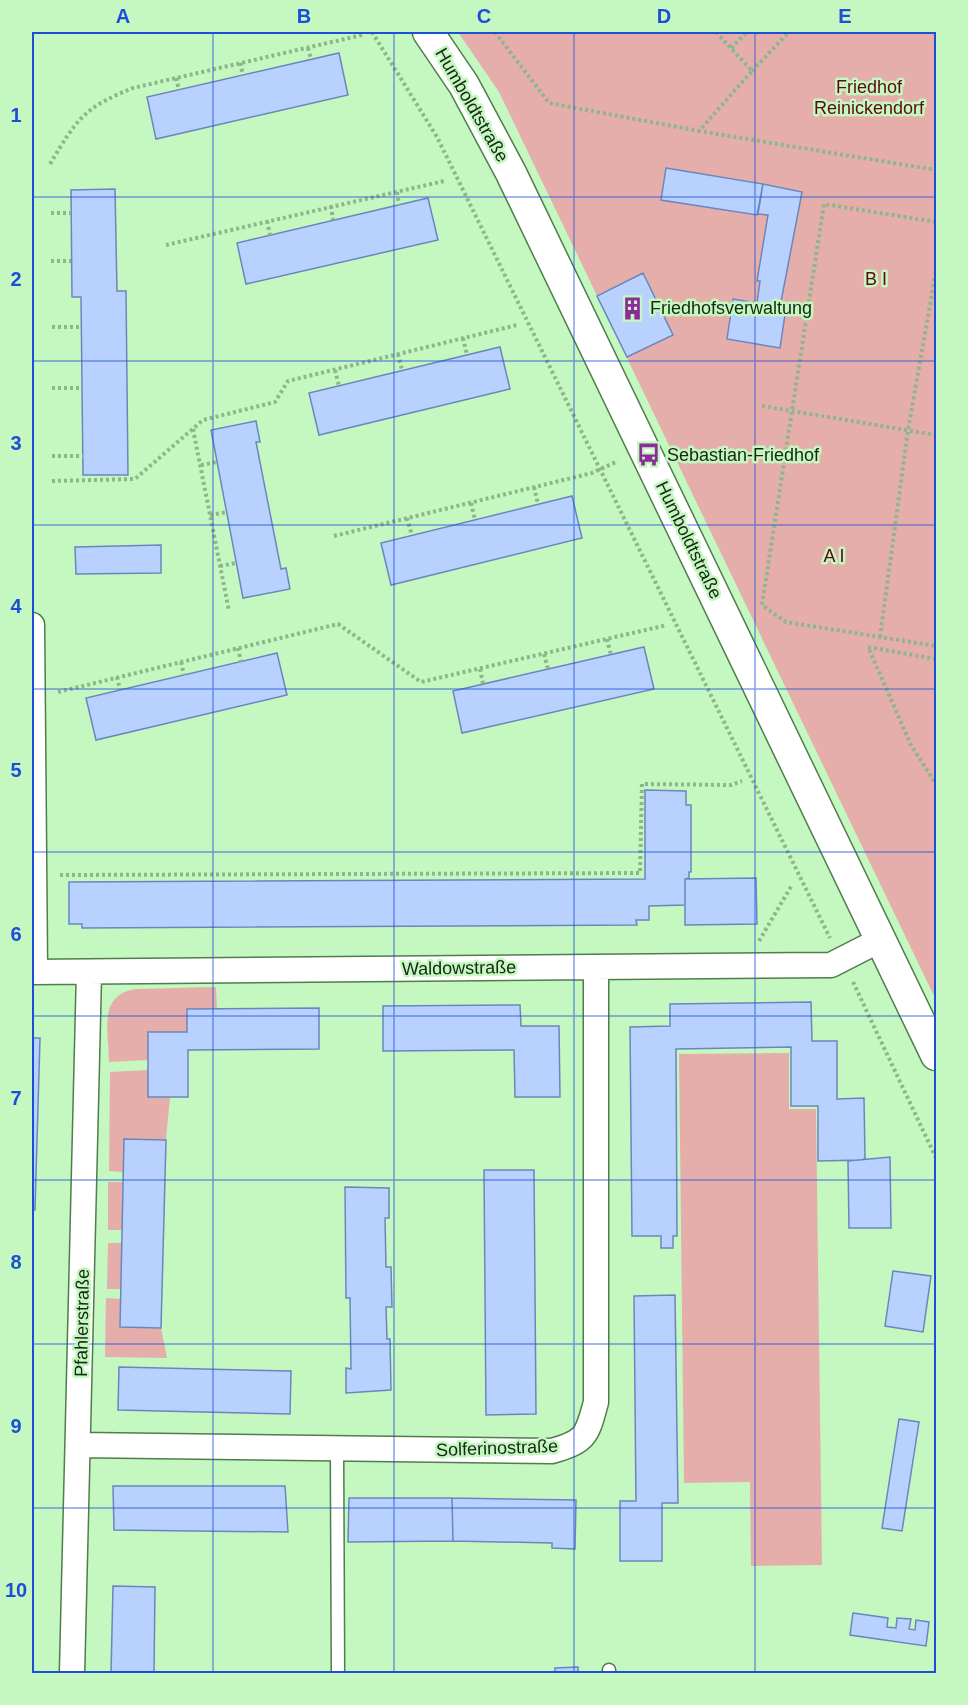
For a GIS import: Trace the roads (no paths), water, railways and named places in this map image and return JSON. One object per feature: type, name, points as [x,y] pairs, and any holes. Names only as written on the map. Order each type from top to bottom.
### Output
[{"type":"street","name":"Humboldtstraße","points":[[428,32],[464,85],[511,173],[936,1055]]},
{"type":"street","points":[[32,625],[33,972]]},
{"type":"street","name":"Waldowstraße","points":[[33,972],[831,965],[880,939]]},
{"type":"street","name":"Solferinostraße","points":[[79,1445],[552,1451],[577,1444],[589,1427],[597,1402],[596,967]]},
{"type":"street","name":"Pfahlerstraße","points":[[72,1674],[89,972]]},
{"type":"lane","points":[[337,1450],[338,1674]]},
{"type":"place","name":"Friedhofsverwaltung","points":[[632,308]]},
{"type":"place","name":"Sebastian-Friedhof","points":[[649,455]]},
{"type":"park label","name":"Friedhof Reinickendorf","points":[[869,97]]},
{"type":"park label","name":"B I","points":[[876,279]]},
{"type":"park label","name":"A I","points":[[834,556]]}]
